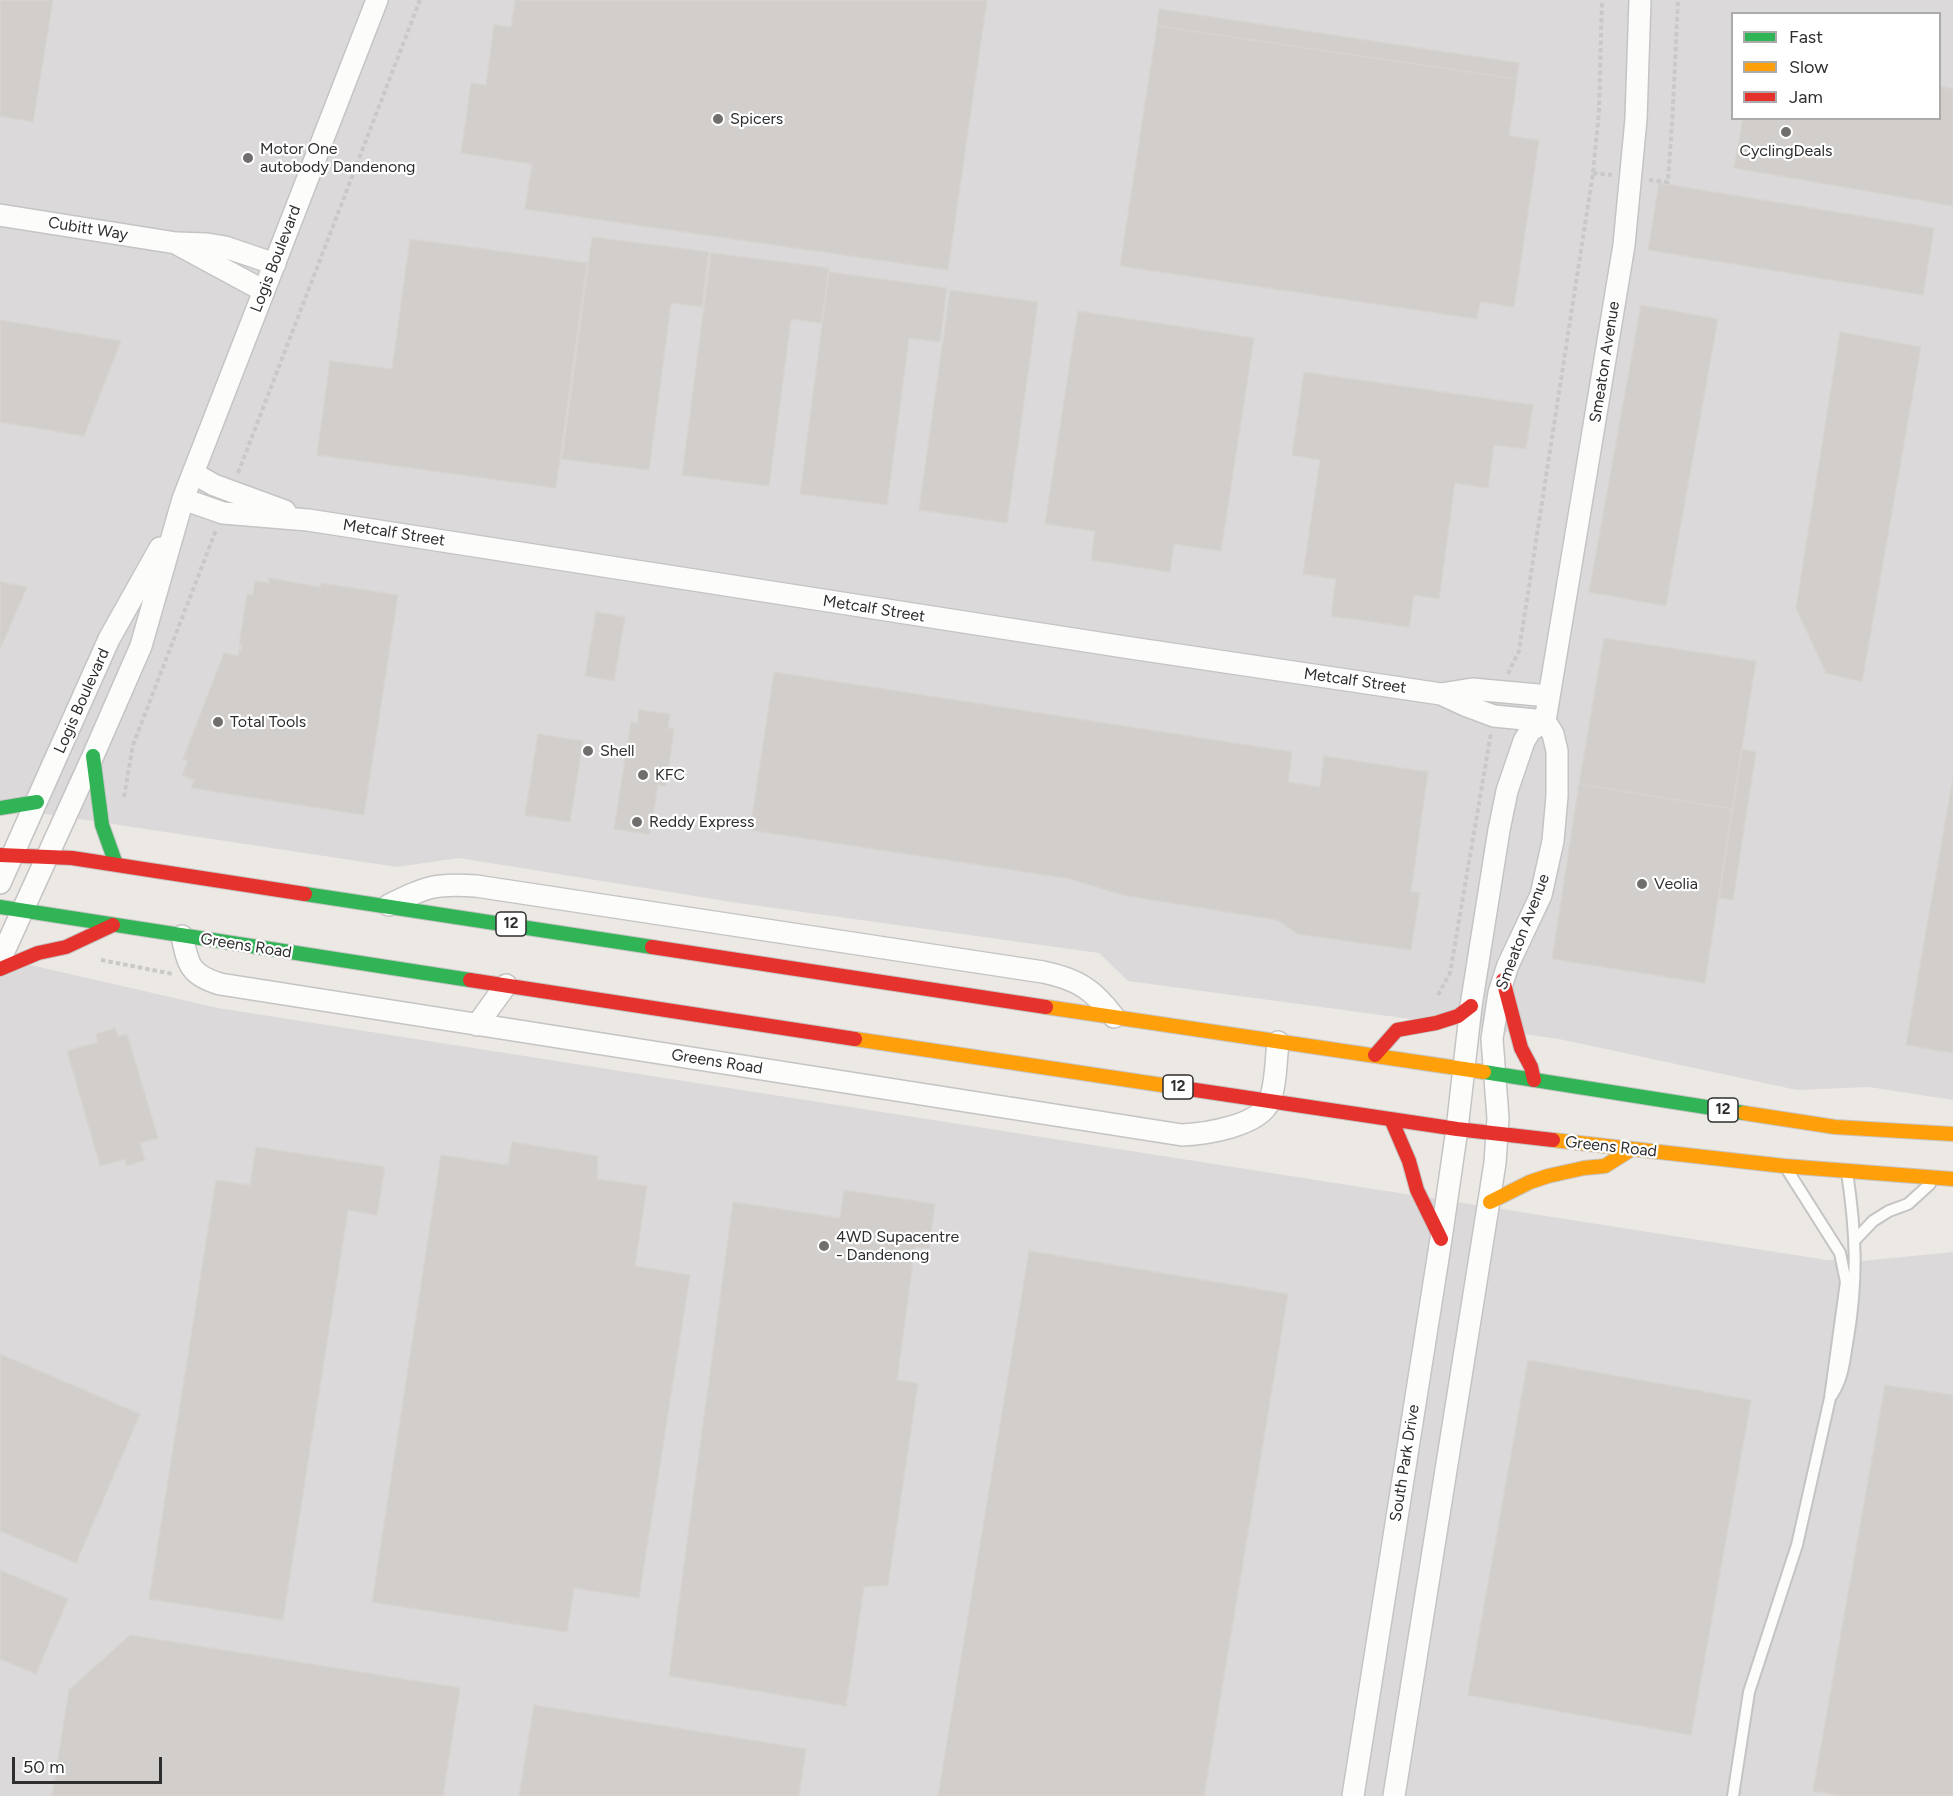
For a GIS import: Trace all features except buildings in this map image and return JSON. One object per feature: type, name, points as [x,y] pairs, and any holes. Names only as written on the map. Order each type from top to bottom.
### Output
[{"type":"main road","points":[[93,756],[101,829],[116,864]]},
{"type":"main road","points":[[0,808],[37,802]]},
{"type":"main road","name":"12","points":[[6,855],[47,856],[116,864],[1835,1126],[1953,1134]]},
{"type":"main road","name":"Greens Road","points":[[0,907],[899,1046],[1498,1135],[1784,1166],[1953,1179]]},
{"type":"main road","points":[[0,969],[38,953],[66,947],[113,925]]},
{"type":"main road","points":[[1503,980],[1521,1048],[1531,1067],[1533,1080]]},
{"type":"main road","points":[[1375,1055],[1397,1030],[1436,1023],[1458,1016],[1471,1006]]},
{"type":"main road","points":[[1391,1119],[1409,1161],[1417,1190],[1441,1239]]},
{"type":"main road","points":[[1490,1202],[1530,1182],[1548,1176],[1605,1166],[1632,1149]]},
{"type":"street","name":"Logis Boulevard","points":[[0,960],[141,646],[180,509],[193,473],[377,0]]},
{"type":"street","name":"Smeaton Avenue","points":[[1498,1135],[1492,1039],[1503,980],[1541,895],[1553,841],[1557,796],[1557,751],[1553,734],[1545,721],[1624,245],[1636,120],[1640,0]]},
{"type":"street","name":"Cubitt Way","points":[[0,215],[176,243],[225,247],[275,264]]},
{"type":"street","name":"Cubitt Way","points":[[176,243],[264,291]]},
{"type":"street","name":"Metcalf Street","points":[[193,473],[214,485],[308,520]]},
{"type":"street","name":"Logis Boulevard","points":[[0,882],[6,855],[37,802],[109,639],[180,509]]},
{"type":"street","name":"Metcalf Street","points":[[180,509],[308,520],[1441,694],[1494,716],[1545,721]]},
{"type":"street","name":"Metcalf Street","points":[[1441,694],[1472,688],[1549,696]]},
{"type":"street","name":"Smeaton Avenue","points":[[1457,1129],[1471,1006],[1504,802],[1524,741],[1530,731],[1545,721]]},
{"type":"street","points":[[389,905],[435,885],[476,886],[1043,972],[1074,981],[1088,988],[1102,1000],[1114,1017]]},
{"type":"street","name":"Greens Road","points":[[182,936],[188,963],[196,974],[220,984],[1182,1135],[1202,1135],[1258,1116],[1270,1100]]},
{"type":"street","points":[[477,1024],[506,985]]},
{"type":"street","points":[[1270,1100],[1278,1042]]},
{"type":"street","name":"South Park Drive","points":[[1353,1796],[1457,1129]]},
{"type":"street","points":[[1394,1796],[1490,1202],[1498,1135]]},
{"type":"lane","points":[[1733,1796],[1749,1692],[1797,1545],[1830,1398],[1846,1282],[1840,1252],[1784,1166]]},
{"type":"lane","points":[[1830,1398],[1841,1380],[1855,1299],[1855,1239],[1847,1172]]},
{"type":"lane","points":[[1855,1239],[1873,1221],[1889,1211],[1908,1204],[1936,1178]]},
{"type":"path","points":[[231,491],[420,0]]},
{"type":"path","points":[[1502,691],[1519,651],[1593,173],[1599,111],[1602,0]]},
{"type":"path","points":[[1593,173],[1668,182],[1678,0]]},
{"type":"path","points":[[123,802],[133,745],[223,513]]},
{"type":"path","points":[[1434,1000],[1450,973],[1494,716]]},
{"type":"shaded area","points":[[0,0],[1953,0],[1953,1100],[1869,1087],[1797,1090],[1559,1039],[1128,981],[1099,953],[738,903],[459,858],[397,867],[0,807]]},
{"type":"shaded area","points":[[0,958],[218,1008],[1827,1260],[1862,1261],[1953,1252],[1953,1796],[0,1796]]},
{"type":"traffic: fast","points":[[93,756],[102,825],[116,864]]},
{"type":"traffic: fast","points":[[0,808],[37,802]]},
{"type":"traffic: fast","points":[[305,894],[652,947]]},
{"type":"traffic: fast","points":[[0,907],[470,980]]},
{"type":"traffic: fast","points":[[1484,1072],[1744,1113]]},
{"type":"traffic: slow","points":[[1046,1007],[1484,1072]]},
{"type":"traffic: slow","points":[[855,1039],[1182,1088]]},
{"type":"traffic: slow","points":[[1744,1113],[1835,1127],[1953,1134]]},
{"type":"traffic: slow","points":[[1553,1140],[1784,1166],[1953,1179]]},
{"type":"traffic: slow","points":[[1490,1202],[1530,1182],[1548,1176],[1605,1166],[1632,1149]]},
{"type":"traffic: jam","points":[[0,855],[72,858],[305,894]]},
{"type":"traffic: jam","points":[[0,969],[38,953],[66,947],[113,925]]},
{"type":"traffic: jam","points":[[652,947],[1046,1007]]},
{"type":"traffic: jam","points":[[470,980],[855,1039]]},
{"type":"traffic: jam","points":[[1503,980],[1521,1048],[1531,1067],[1534,1080]]},
{"type":"traffic: jam","points":[[1375,1055],[1397,1030],[1436,1023],[1458,1016],[1471,1006]]},
{"type":"traffic: jam","points":[[1182,1088],[1457,1129],[1553,1140]]},
{"type":"traffic: jam","points":[[1391,1119],[1409,1161],[1417,1190],[1441,1239]]},
{"type":"place","name":"Spicers","points":[[718,119]]},
{"type":"place","name":"CyclingDeals","points":[[1786,132]]},
{"type":"place","name":"Motor One autobody Dandenong","points":[[248,158]]},
{"type":"place","name":"Total Tools","points":[[218,722]]},
{"type":"place","name":"Shell","points":[[588,751]]},
{"type":"place","name":"KFC","points":[[643,775]]},
{"type":"place","name":"Reddy Express","points":[[637,822]]},
{"type":"place","name":"Veolia","points":[[1642,884]]},
{"type":"place","name":"4WD Supacentre - Dandenong","points":[[824,1246]]}]
